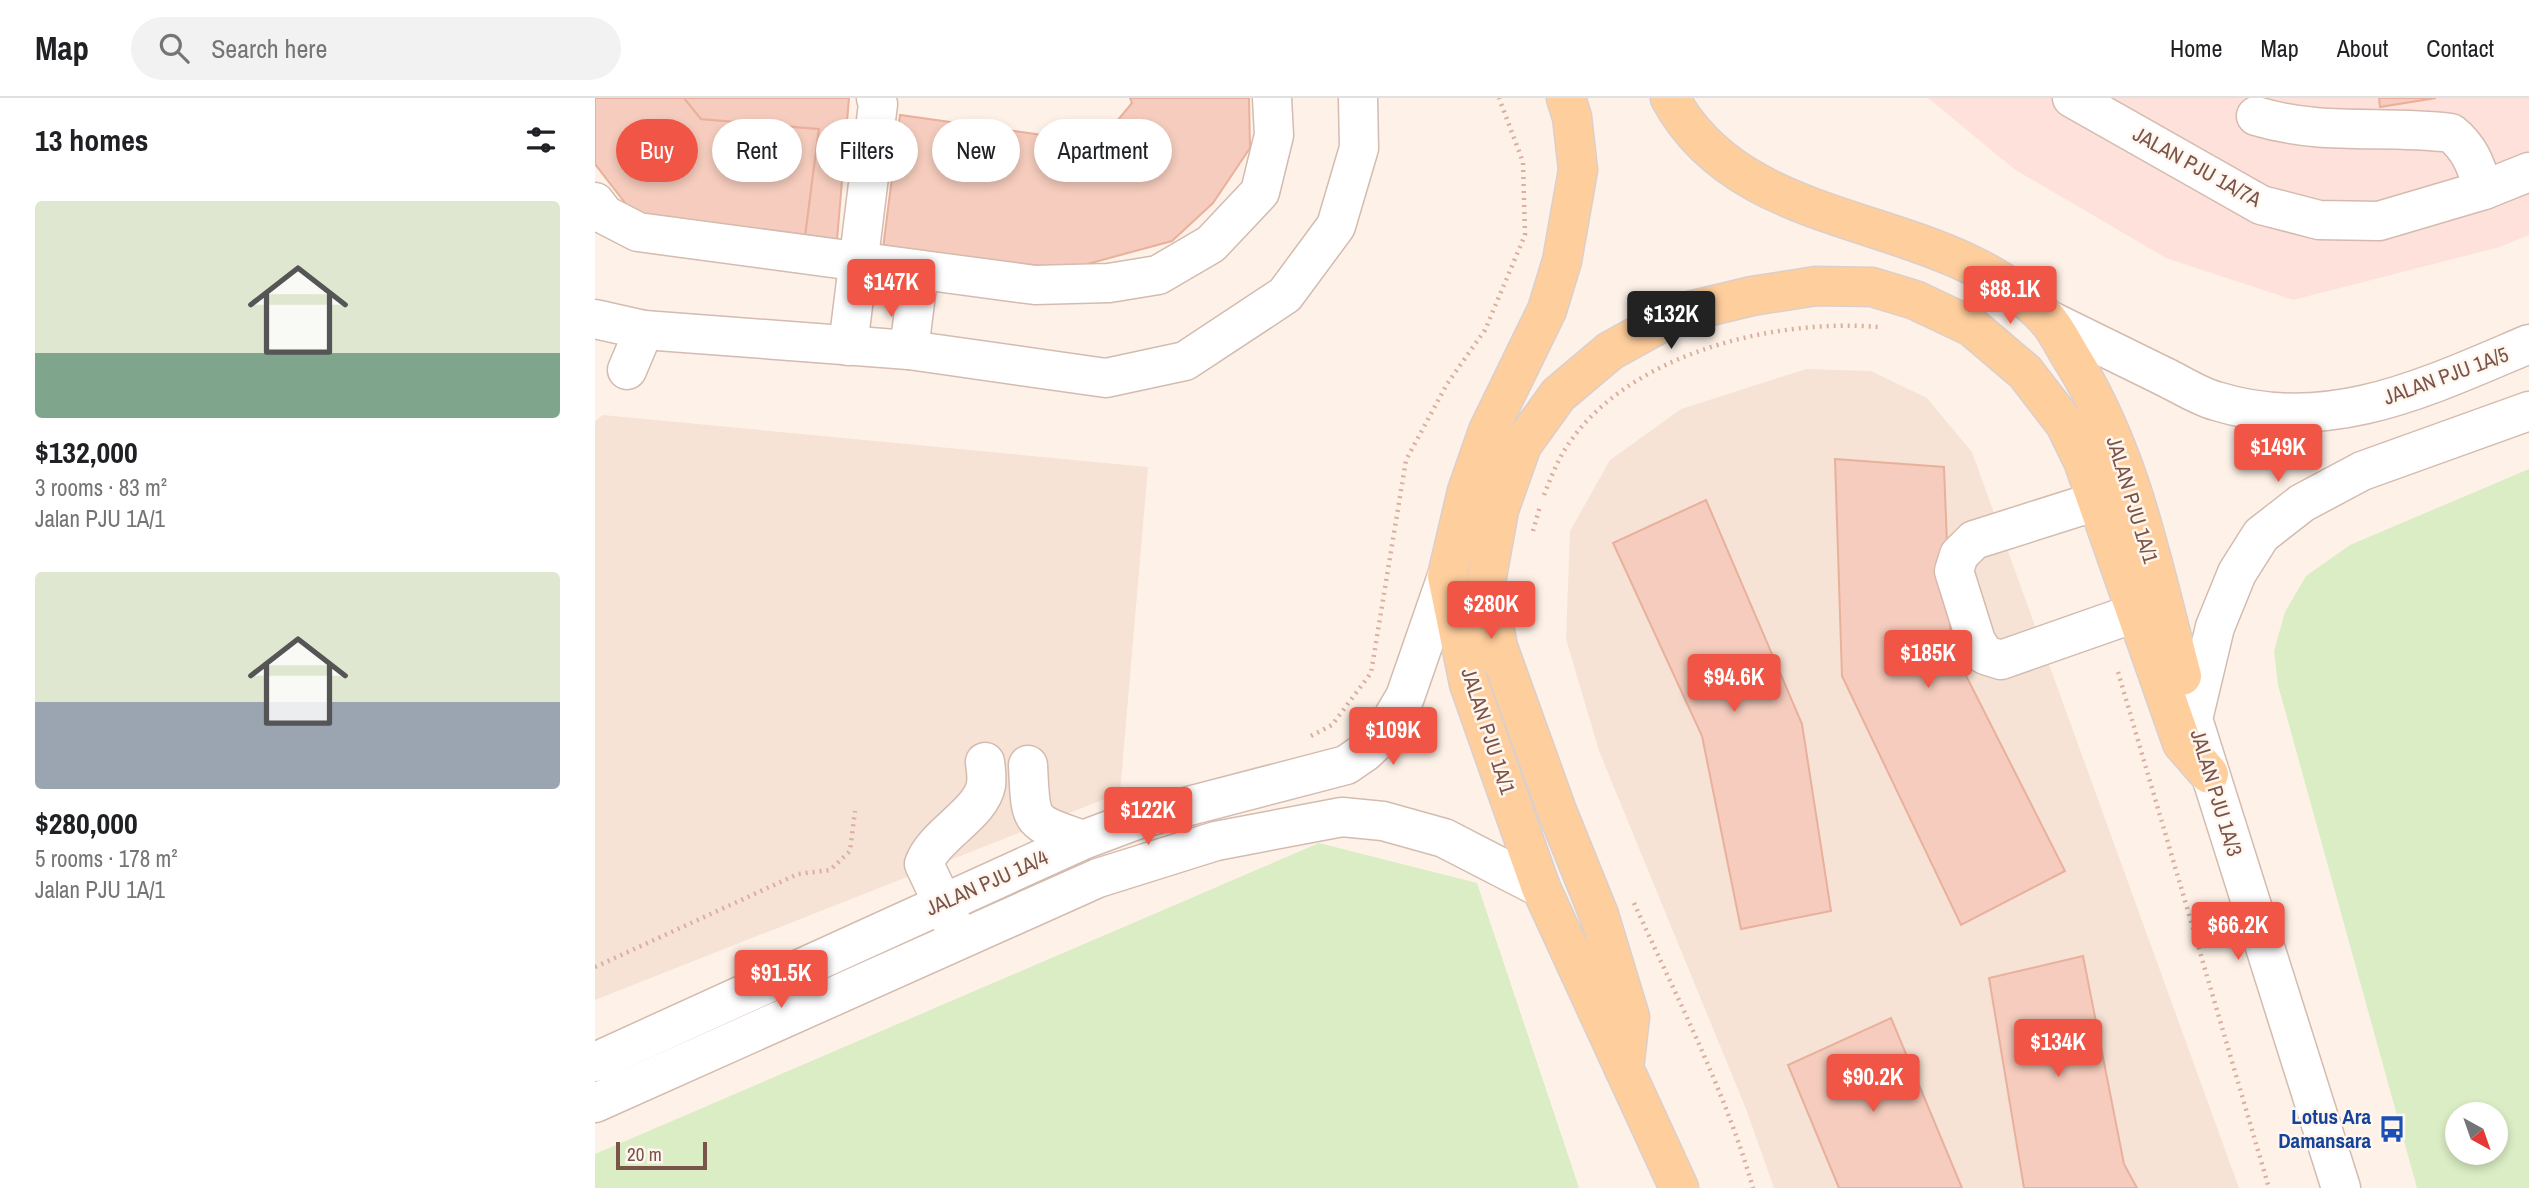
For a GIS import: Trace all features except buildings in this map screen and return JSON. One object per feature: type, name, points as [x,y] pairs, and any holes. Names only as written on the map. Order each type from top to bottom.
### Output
[{"type":"main road","name":"JALAN PJU 1A/1","points":[[1566,98],[1572,117],[1577,170],[1562,261],[1548,310],[1488,431],[1467,491],[1447,576],[1469,684],[1541,888],[1679,1188]]},
{"type":"main road","name":"JALAN PJU 1A/1","points":[[1670,98],[1705,143],[1730,165],[1783,196],[1976,266],[2008,285],[2047,319],[2096,398],[2123,458],[2193,719]]},
{"type":"main road","points":[[1624,1069],[1630,1017],[1599,915],[1557,811],[1498,647],[1486,582],[1499,510],[1522,445],[1558,395],[1611,351],[1677,314],[1752,296],[1816,286],[1872,287],[1915,300],[1972,327],[2025,372],[2065,424],[2097,501],[2120,619],[2182,743],[2209,774]]},
{"type":"street","points":[[848,346],[861,262],[878,104],[876,98]]},
{"type":"street","points":[[595,202],[605,215],[638,232],[1035,285],[1109,283],[1158,275],[1211,244],[1260,192],[1274,135],[1272,98]]},
{"type":"street","points":[[595,319],[645,330],[909,350],[1106,378],[1185,361],[1285,295],[1336,226],[1359,148],[1357,98]]},
{"type":"street","name":"JALAN PJU 1A/7A","points":[[2072,98],[2261,205],[2319,220],[2379,221],[2484,190],[2529,172]]},
{"type":"street","points":[[2256,116],[2289,126],[2329,131],[2451,133],[2464,143],[2473,157],[2484,190]]},
{"type":"street","points":[[909,350],[919,270]]},
{"type":"street","name":"JALAN PJU 1A/5","points":[[2047,319],[2213,401],[2264,413],[2318,414],[2362,406],[2420,389],[2529,344]]},
{"type":"street","points":[[627,370],[645,330]]},
{"type":"street","points":[[2193,719],[2215,627],[2237,573],[2261,535],[2302,503],[2362,471],[2529,411]]},
{"type":"street","points":[[2097,501],[1973,540],[1959,555],[1954,571],[1976,641],[1985,655],[2001,660],[2120,619]]},
{"type":"street","name":"JALAN PJU 1A/4","points":[[595,1062],[942,903],[1139,818],[1199,805],[1346,765],[1382,736],[1405,697],[1447,576]]},
{"type":"street","name":"JALAN PJU 1A/3","points":[[2193,719],[2341,1188]]},
{"type":"street","points":[[961,939],[924,864],[928,853],[973,807],[986,787],[985,762]]},
{"type":"street","points":[[1028,765],[1031,810],[1037,819],[1044,828],[1083,841]]},
{"type":"street","points":[[1199,805],[1216,841]]},
{"type":"street","name":"JALAN PJU 1A/4","points":[[595,1103],[1098,878],[1216,841],[1342,817],[1383,821],[1444,838],[1541,888]]},
{"type":"path","points":[[1301,742],[1332,725],[1371,673],[1405,460],[1447,384],[1485,330],[1525,235],[1523,162],[1499,98]]},
{"type":"path","points":[[1531,537],[1541,499],[1565,450],[1601,408],[1645,376],[1694,353],[1746,336],[1844,324],[1889,328]]},
{"type":"path","points":[[2120,619],[2269,1188]]},
{"type":"path","points":[[595,967],[798,874],[831,870],[850,851],[855,811]]},
{"type":"path","points":[[1629,894],[1690,1028],[1753,1188]]},
{"type":"shaded area","points":[[1928,98],[2529,98],[2529,235],[2500,247],[2293,300],[2166,258],[2014,169]]},
{"type":"shaded area","points":[[1806,369],[1871,371],[1927,398],[1972,452],[2239,1188],[1774,1188],[1746,1109],[1599,751],[1566,639],[1570,531],[1610,460],[1681,409]]},
{"type":"shaded area","points":[[603,415],[1148,467],[1120,793],[595,1000],[595,421]]},
{"type":"green space","points":[[2529,469],[2529,1188],[2417,1188],[2278,685],[2274,651],[2285,612],[2306,576],[2350,545]]},
{"type":"green space","points":[[1319,843],[1477,883],[1579,1188],[595,1188],[595,1154]]},
{"type":"place","name":"Lotus Ara Damansara","points":[[2392,1129]]}]
